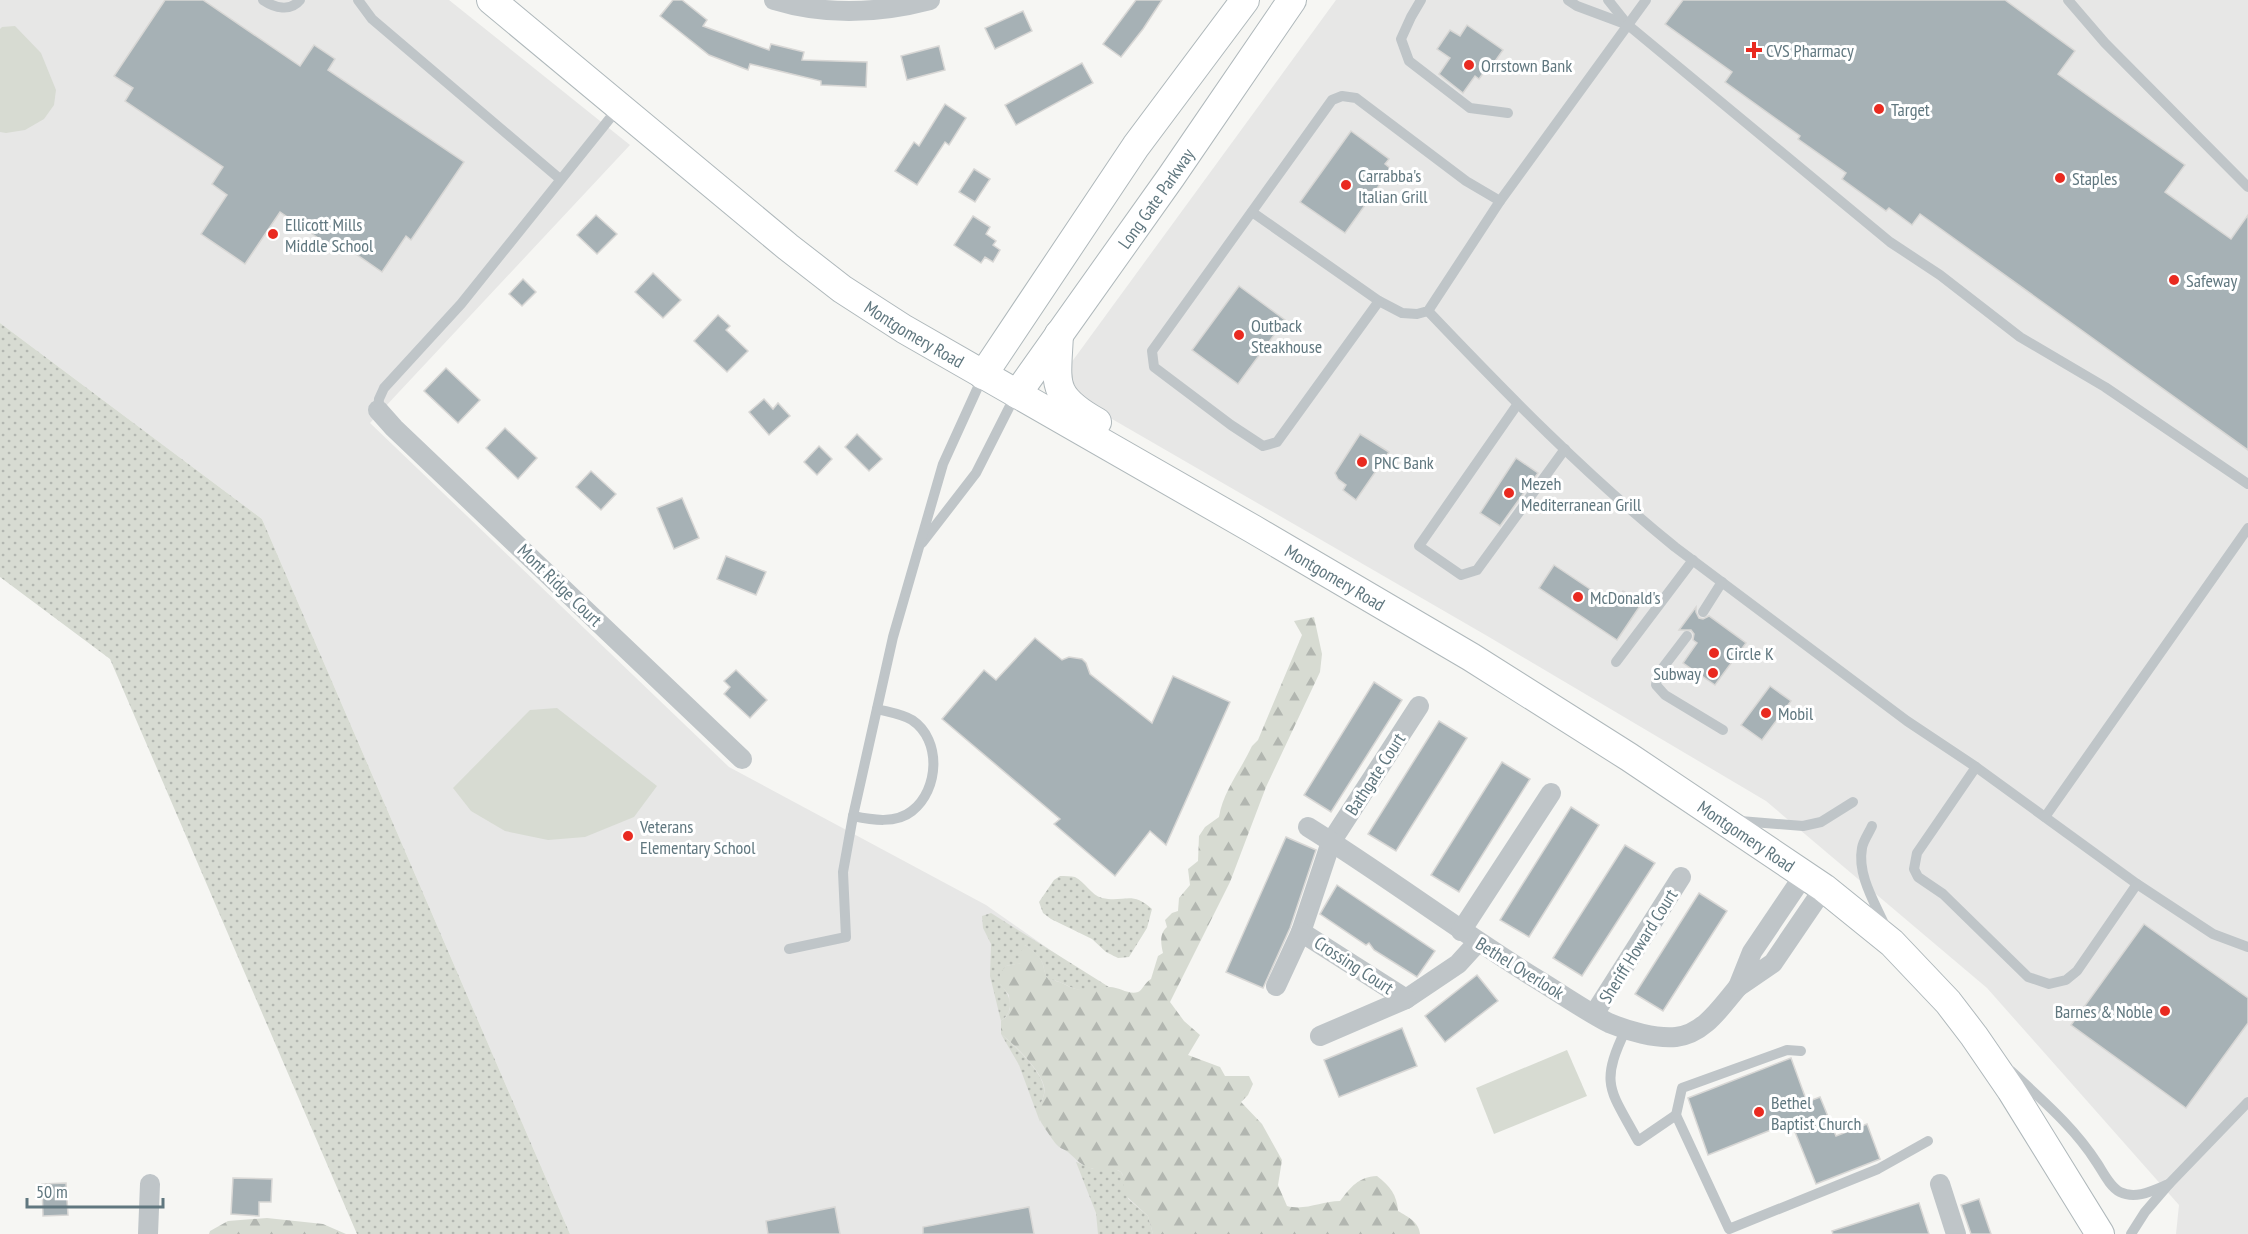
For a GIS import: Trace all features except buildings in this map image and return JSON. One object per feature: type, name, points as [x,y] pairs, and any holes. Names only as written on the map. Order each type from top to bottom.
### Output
[{"type":"main road","name":"Montgomery Road","points":[[491,0],[762,226],[842,289],[904,329],[1253,528],[1481,664],[1629,757],[1814,881],[1892,943],[1931,982],[1974,1036],[2011,1090],[2100,1234]]},
{"type":"main road","points":[[983,375],[1136,146],[1245,0]]},
{"type":"main road","name":"Long Gate Parkway","points":[[1017,394],[1292,0]]},
{"type":"main road","points":[[1059,334],[1057,383],[1063,396],[1087,416],[1253,510],[1253,528]]},
{"type":"street","points":[[774,0],[824,10],[857,12],[898,9],[930,0]]},
{"type":"street","name":"Mont Ridge Court","points":[[378,410],[390,424],[742,759]]},
{"type":"street","name":"Bathgate Court","points":[[1331,842],[1419,706]]},
{"type":"street","name":"Crossing Court","points":[[1320,1036],[1406,999],[1450,970],[1551,793]]},
{"type":"street","name":"Bethel Overlook","points":[[1308,827],[1470,937],[1594,1014],[1626,1029],[1657,1036],[1675,1037],[1690,1034],[1706,1025],[1737,987],[1773,963],[1814,881]]},
{"type":"street","name":"Crossing Court","points":[[1276,986],[1301,932],[1331,842]]},
{"type":"street","name":"Sheriff Howard Court","points":[[1594,1014],[1681,877]]},
{"type":"street","name":"Crossing Court","points":[[1301,932],[1406,999]]},
{"type":"street","points":[[148,1234],[150,1184]]},
{"type":"street","points":[[1940,1184],[1956,1234]]},
{"type":"lane","points":[[263,0],[272,6],[284,8],[295,6],[300,0]]},
{"type":"lane","points":[[358,0],[372,19],[560,179]]},
{"type":"lane","points":[[1421,0],[1410,17],[1401,39],[1409,61],[1470,108],[1508,112]]},
{"type":"lane","points":[[1568,0],[1577,6],[1628,25]]},
{"type":"lane","points":[[1608,0],[1628,25],[1890,242],[1940,275],[2020,337],[2105,387],[2248,484]]},
{"type":"lane","points":[[1252,212],[1379,300],[1402,313],[1417,315],[1428,311],[1500,201],[1646,0]]},
{"type":"lane","points":[[2068,0],[2105,43],[2248,187]]},
{"type":"lane","points":[[1379,300],[1277,442],[1263,446],[1154,367],[1152,351],[1332,100],[1342,96],[1356,98],[1466,181],[1500,201]]},
{"type":"lane","points":[[378,410],[379,399],[384,388],[461,304],[620,106]]},
{"type":"lane","points":[[1428,311],[1517,405],[1639,518],[1693,560],[1907,721],[1976,766],[2137,884],[2213,934],[2248,947]]},
{"type":"lane","points":[[789,949],[846,937],[843,872],[853,816],[893,637],[943,464],[983,375]]},
{"type":"lane","points":[[918,548],[976,473],[1017,394]]},
{"type":"lane","points":[[1517,405],[1419,546],[1461,575],[1477,570],[1565,449]]},
{"type":"lane","points":[[2045,817],[2248,528]]},
{"type":"lane","points":[[1616,662],[1662,598],[1693,560]]},
{"type":"lane","points":[[1703,612],[1722,582]]},
{"type":"lane","points":[[1687,636],[1658,674],[1656,685],[1665,695],[1723,730]]},
{"type":"lane","points":[[853,816],[885,820],[912,812],[932,781],[934,764],[932,749],[924,733],[914,721],[877,709]]},
{"type":"lane","points":[[1976,766],[1917,853],[1914,869],[1918,878],[1943,894],[2028,977],[2049,984],[2066,980],[2077,971],[2137,884]]},
{"type":"lane","points":[[1721,819],[1803,826],[1821,822],[1853,802]]},
{"type":"lane","points":[[1872,826],[1862,847],[1861,864],[1864,877],[1892,943]]},
{"type":"lane","points":[[1626,1029],[1613,1056],[1609,1074],[1611,1090],[1638,1141],[1676,1114]]},
{"type":"lane","points":[[1974,1036],[2058,1115],[2085,1145],[2117,1191],[2128,1195],[2141,1194],[2169,1184]]},
{"type":"lane","points":[[1801,1051],[1787,1050],[1682,1088],[1676,1114],[1729,1229],[1878,1169],[1928,1141]]},
{"type":"lane","points":[[2131,1234],[2145,1212],[2169,1184],[2248,1102]]},
{"type":"shaded area","name":"Veterans Elementary School","points":[[0,0],[449,0],[630,145],[370,423],[729,767],[986,905],[1180,1041],[1168,1234],[570,1234],[262,519],[0,323]]},
{"type":"shaded area","points":[[1336,0],[2248,0],[2248,1234],[2176,1234],[2179,1205],[1987,988],[1766,801],[1489,637],[1074,397],[1071,363]]},
{"type":"green space","points":[[15,26],[41,53],[56,90],[54,105],[44,119],[25,130],[6,133],[0,132],[0,29]]},
{"type":"green space","points":[[0,323],[262,519],[570,1234],[357,1234],[110,659],[0,577]]},
{"type":"green space","points":[[1314,617],[1322,654],[1320,672],[1266,787],[1230,882],[1170,1002],[1184,1021],[1200,1035],[1188,1055],[1220,1067],[1225,1076],[1249,1076],[1253,1084],[1248,1095],[1241,1102],[1262,1124],[1282,1160],[1278,1185],[1287,1206],[1307,1207],[1340,1201],[1360,1181],[1377,1176],[1392,1191],[1398,1211],[1415,1223],[1420,1234],[1153,1234],[1148,1216],[1123,1193],[1124,1183],[1121,1172],[1113,1169],[1094,1169],[1083,1165],[1057,1145],[1042,1123],[1039,1108],[1044,1095],[1042,1079],[1026,1058],[1001,1034],[1001,1021],[1010,1009],[1009,995],[1000,984],[1000,973],[1006,966],[1021,963],[1020,953],[1025,945],[1041,959],[1049,980],[1076,989],[1110,987],[1135,993],[1151,979],[1158,956],[1163,953],[1161,939],[1167,927],[1165,920],[1178,911],[1179,898],[1190,885],[1188,869],[1198,861],[1199,836],[1205,827],[1219,817],[1228,789],[1252,746],[1258,740],[1302,635],[1294,621]]},
{"type":"green space","points":[[557,708],[657,786],[634,817],[585,837],[548,840],[505,831],[471,811],[453,788],[530,710]]},
{"type":"green space","points":[[1060,876],[1075,877],[1102,898],[1133,898],[1152,909],[1147,928],[1129,957],[1118,958],[1106,952],[1092,939],[1043,913],[1039,902],[1054,880]]},
{"type":"green space","points":[[991,913],[1109,987],[1082,990],[1049,980],[1040,959],[1025,945],[1022,963],[1006,966],[1000,984],[1007,993],[1010,1003],[1008,1013],[1001,1021],[990,976],[991,944],[983,928],[982,916]]},
{"type":"green space","points":[[1001,1034],[1027,1059],[1039,1075],[1044,1092],[1040,1122],[1019,1065]]},
{"type":"green space","points":[[1567,1050],[1587,1096],[1494,1134],[1476,1088]]},
{"type":"green space","points":[[1076,1162],[1093,1169],[1113,1168],[1121,1172],[1125,1180],[1128,1199],[1148,1216],[1153,1234],[1098,1234],[1096,1213]]},
{"type":"green space","points":[[267,1218],[323,1224],[346,1234],[209,1234],[210,1231],[228,1221]]},
{"type":"place","name":"CVS Pharmacy","points":[[1754,50]]},
{"type":"place","name":"Orrstown Bank","points":[[1469,65]]},
{"type":"place","name":"Target","points":[[1879,109]]},
{"type":"place","name":"Staples","points":[[2060,178]]},
{"type":"place","name":"Carrabba's Italian Grill","points":[[1346,185]]},
{"type":"place","name":"Ellicott Mills Middle School","points":[[273,234]]},
{"type":"place","name":"Safeway","points":[[2174,280]]},
{"type":"place","name":"Outback Steakhouse","points":[[1239,335]]},
{"type":"place","name":"PNC Bank","points":[[1362,462]]},
{"type":"place","name":"Mezeh Mediterranean Grill","points":[[1509,493]]},
{"type":"place","name":"McDonald's","points":[[1578,597]]},
{"type":"place","name":"Circle K","points":[[1714,653]]},
{"type":"place","name":"Subway","points":[[1713,673]]},
{"type":"place","name":"Mobil","points":[[1766,713]]},
{"type":"place","name":"Veterans Elementary School","points":[[628,836]]},
{"type":"place","name":"Barnes & Noble","points":[[2165,1011]]},
{"type":"place","name":"Bethel Baptist Church","points":[[1759,1112]]}]
